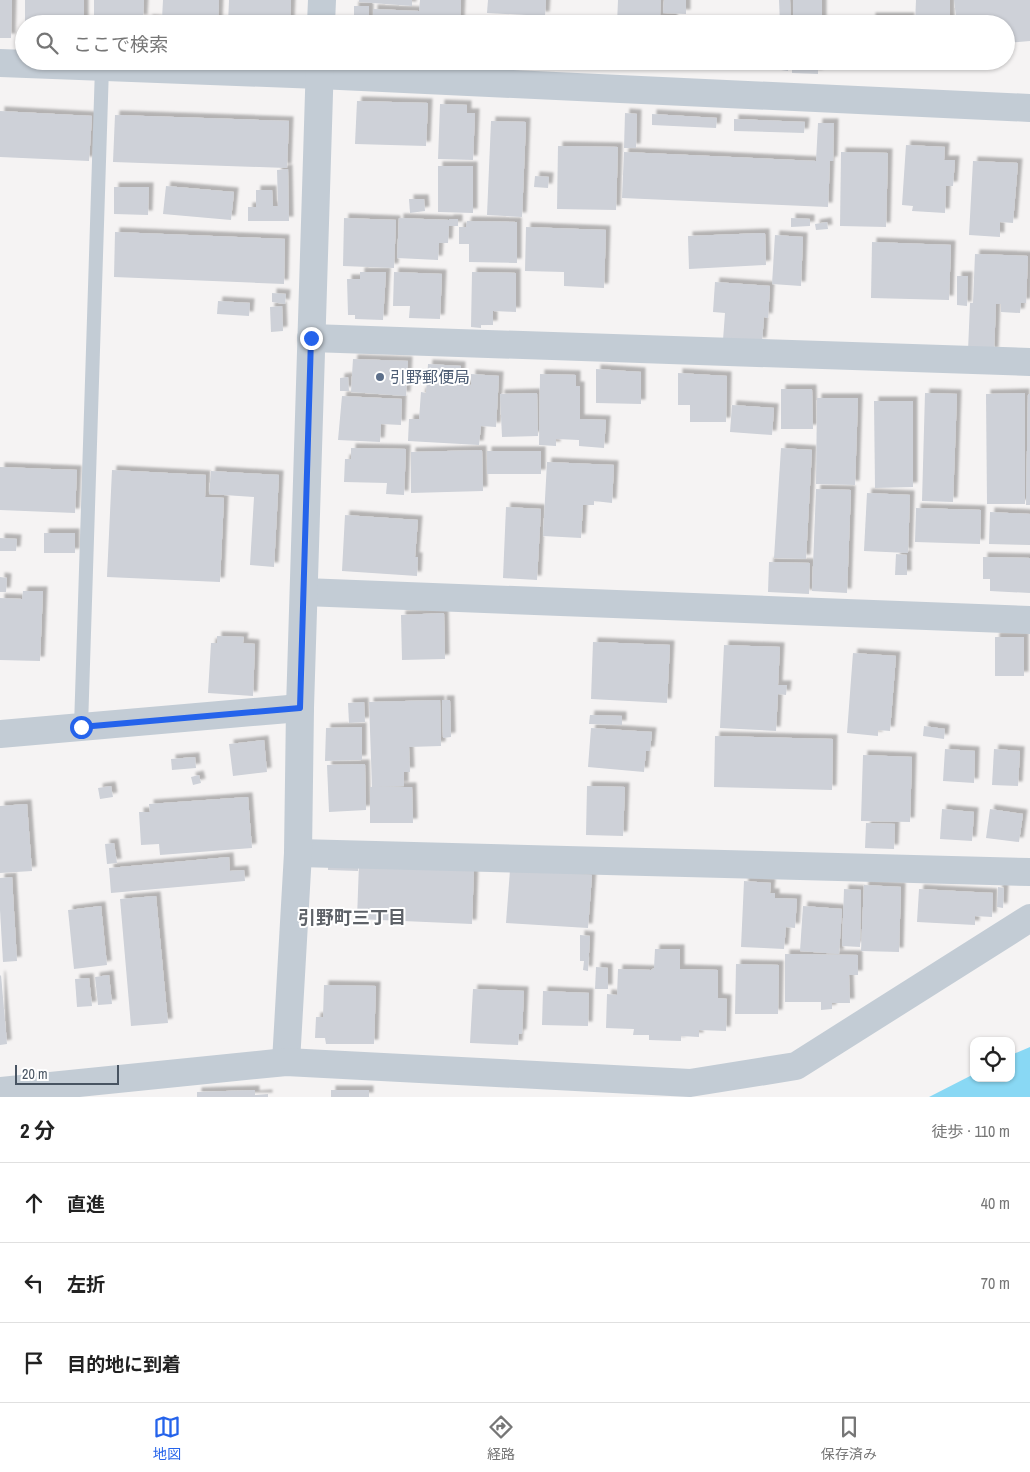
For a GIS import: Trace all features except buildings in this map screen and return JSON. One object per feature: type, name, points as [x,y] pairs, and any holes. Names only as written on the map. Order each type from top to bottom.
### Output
[{"type":"street","points":[[321,15],[322,0]]},
{"type":"street","points":[[0,63],[15,64]]},
{"type":"street","points":[[286,1062],[298,853],[300,708],[319,70]]},
{"type":"street","points":[[355,70],[1030,108]]},
{"type":"street","points":[[311,338],[1030,362]]},
{"type":"street","points":[[304,592],[1030,620]]},
{"type":"street","points":[[0,734],[300,708]]},
{"type":"street","points":[[298,853],[1030,872]]},
{"type":"street","points":[[0,1091],[109,1088],[286,1062],[690,1083],[796,1066],[1030,918]]},
{"type":"lane","points":[[81,727],[102,70]]},
{"type":"water","points":[[1030,1047],[1030,1097],[929,1097],[970,1076],[970,1082],[1015,1082],[1015,1053]]},
{"type":"place","name":"引野郵便局","points":[[380,377]]},
{"type":"district","name":"引野町三丁目","points":[[352,917]]},
{"type":"route","points":[[81,727],[300,708],[311,338]]}]
